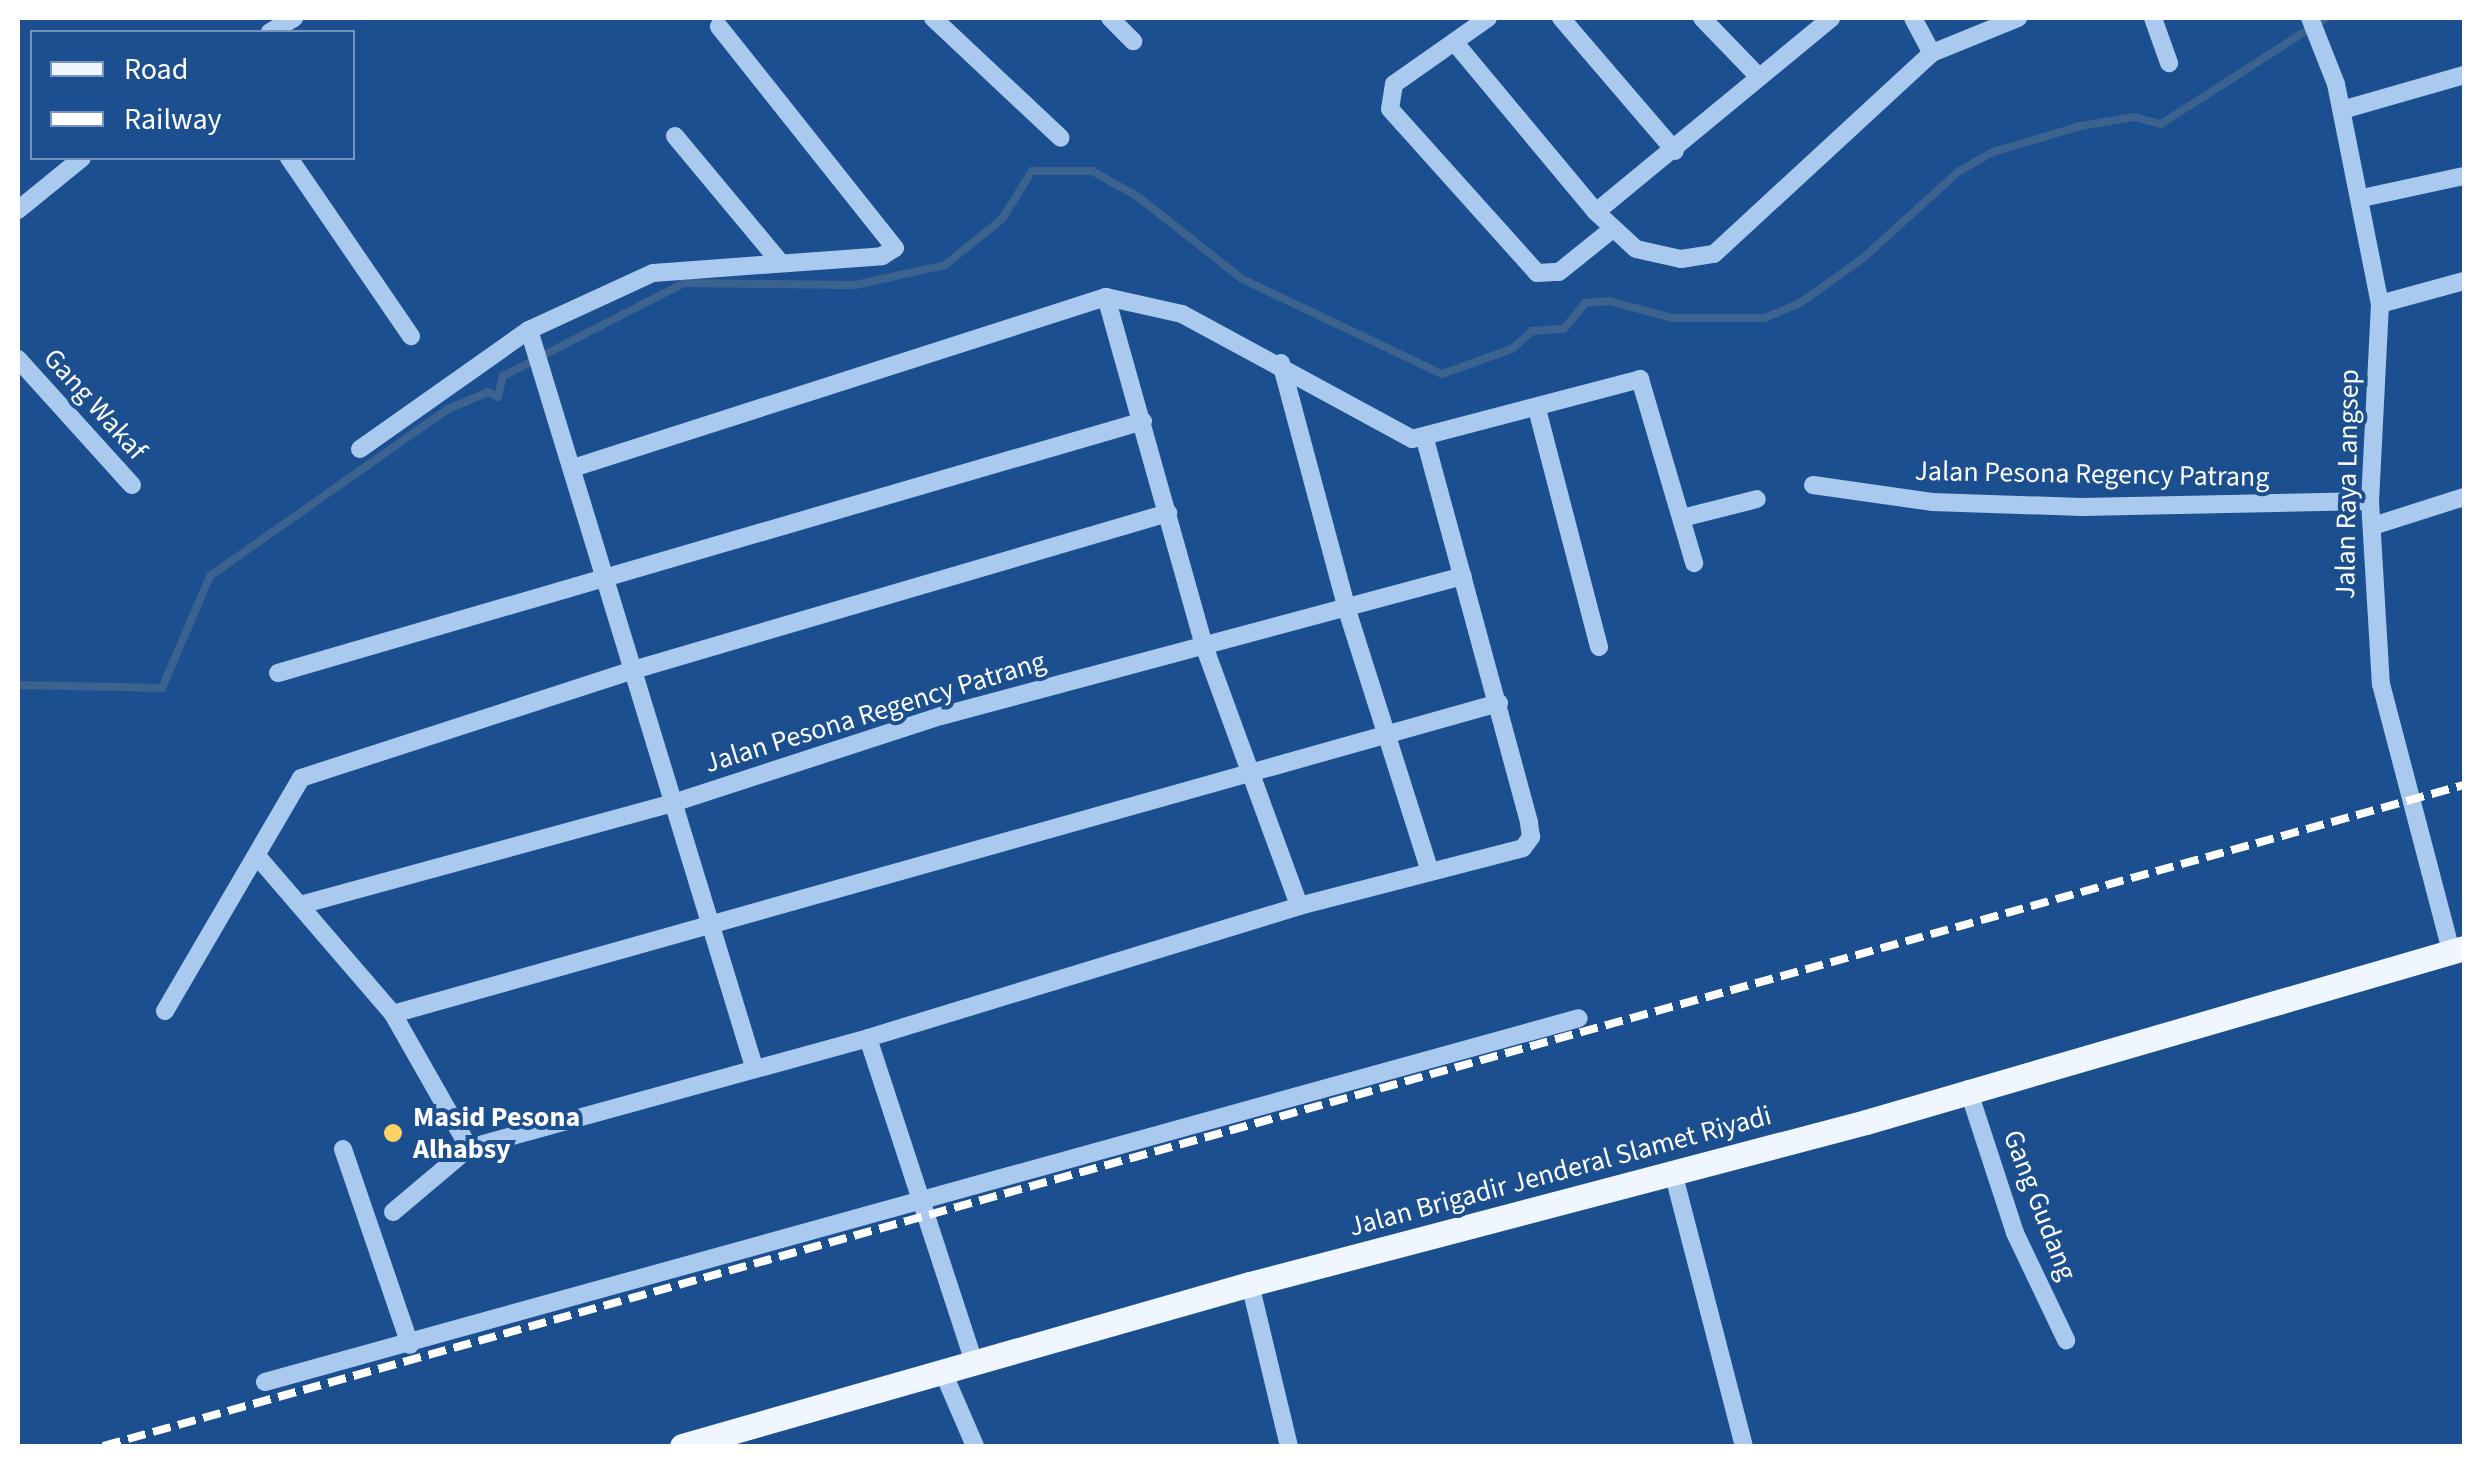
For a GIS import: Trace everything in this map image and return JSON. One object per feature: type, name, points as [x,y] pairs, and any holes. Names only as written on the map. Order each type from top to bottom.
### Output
[{"type":"main road","name":"Jalan Brigadir Jenderal Slamet Riyadi","points":[[682,1446],[1250,1284],[1673,1172],[2458,949]]},
{"type":"street","points":[[933,18],[1062,138]]},
{"type":"street","points":[[1110,18],[1133,41]]},
{"type":"street","points":[[1488,18],[1394,84],[1388,101],[1397,120],[1537,273],[1559,272],[1610,231]]},
{"type":"street","points":[[1562,18],[1676,151]]},
{"type":"street","points":[[1702,18],[1759,77]]},
{"type":"street","points":[[1596,212],[1676,151],[1831,18]]},
{"type":"street","points":[[1912,18],[1932,53]]},
{"type":"street","points":[[1456,44],[1610,231],[1646,252],[1681,259],[1714,254],[1932,53],[2018,18]]},
{"type":"street","points":[[2153,18],[2169,63]]},
{"type":"street","name":"Jalan Raya Langsep","points":[[2310,18],[2342,110],[2380,304],[2370,501],[2374,526],[2372,616],[2380,684],[2458,949]]},
{"type":"street","points":[[360,449],[531,335],[663,270],[882,256],[895,248],[894,240],[719,27]]},
{"type":"street","points":[[2342,110],[2464,75]]},
{"type":"street","points":[[675,136],[780,262]]},
{"type":"street","points":[[18,210],[80,160]]},
{"type":"street","points":[[289,160],[411,336]]},
{"type":"street","points":[[2362,198],[2464,176]]},
{"type":"street","points":[[2380,304],[2464,280]]},
{"type":"street","points":[[573,468],[1106,297],[1182,314],[1281,364],[1370,420],[1425,439],[1640,378],[1694,563]]},
{"type":"street","points":[[1106,297],[1203,644],[1299,906]]},
{"type":"street","points":[[531,335],[630,671],[676,802],[754,1067]]},
{"type":"street","name":"Gang Wakaf","points":[[18,359],[132,485]]},
{"type":"street","points":[[1281,364],[1347,610],[1430,871]]},
{"type":"street","points":[[1537,409],[1600,647]]},
{"type":"street","points":[[278,673],[1143,421]]},
{"type":"street","points":[[393,1212],[470,1148],[868,1038],[1299,906],[1520,850],[1530,841],[1499,703],[1425,439]]},
{"type":"street","name":"Jalan Pesona Regency Patrang","points":[[1813,486],[1932,502],[2082,507],[2370,501]]},
{"type":"street","points":[[2374,526],[2464,498]]},
{"type":"street","points":[[1682,518],[1757,499]]},
{"type":"street","points":[[165,1011],[301,778],[630,671],[1168,513]]},
{"type":"street","name":"Jalan Pesona Regency Patrang","points":[[304,904],[676,802],[942,716],[1464,576]]},
{"type":"street","points":[[393,1014],[1249,769],[1499,703]]},
{"type":"street","points":[[258,857],[304,904],[393,1014],[470,1148]]},
{"type":"street","points":[[265,1382],[410,1345],[919,1197],[1579,1018]]},
{"type":"street","points":[[868,1038],[974,1363]]},
{"type":"street","name":"Gang Gudang","points":[[1968,1088],[2015,1233],[2066,1340]]},
{"type":"street","points":[[343,1149],[410,1345]]},
{"type":"street","points":[[1673,1172],[1744,1446]]},
{"type":"street","points":[[1250,1284],[1289,1446]]},
{"type":"street","points":[[943,1372],[975,1446]]},
{"type":"waterway","points":[[18,685],[162,688],[210,576],[448,409],[488,392],[498,397],[503,376],[684,283],[855,285],[945,265],[1002,219],[1032,171],[1092,171],[1137,196],[1242,279],[1442,374],[1512,349],[1532,331],[1564,329],[1585,303],[1609,301],[1672,318],[1765,318],[1800,303],[1862,259],[1959,171],[1993,152],[2081,126],[2134,117],[2161,124],[2326,18]]},
{"type":"railway","points":[[103,1446],[2464,785]]},
{"type":"place","name":"Masid Pesona Alhabsy","points":[[393,1133]]}]
